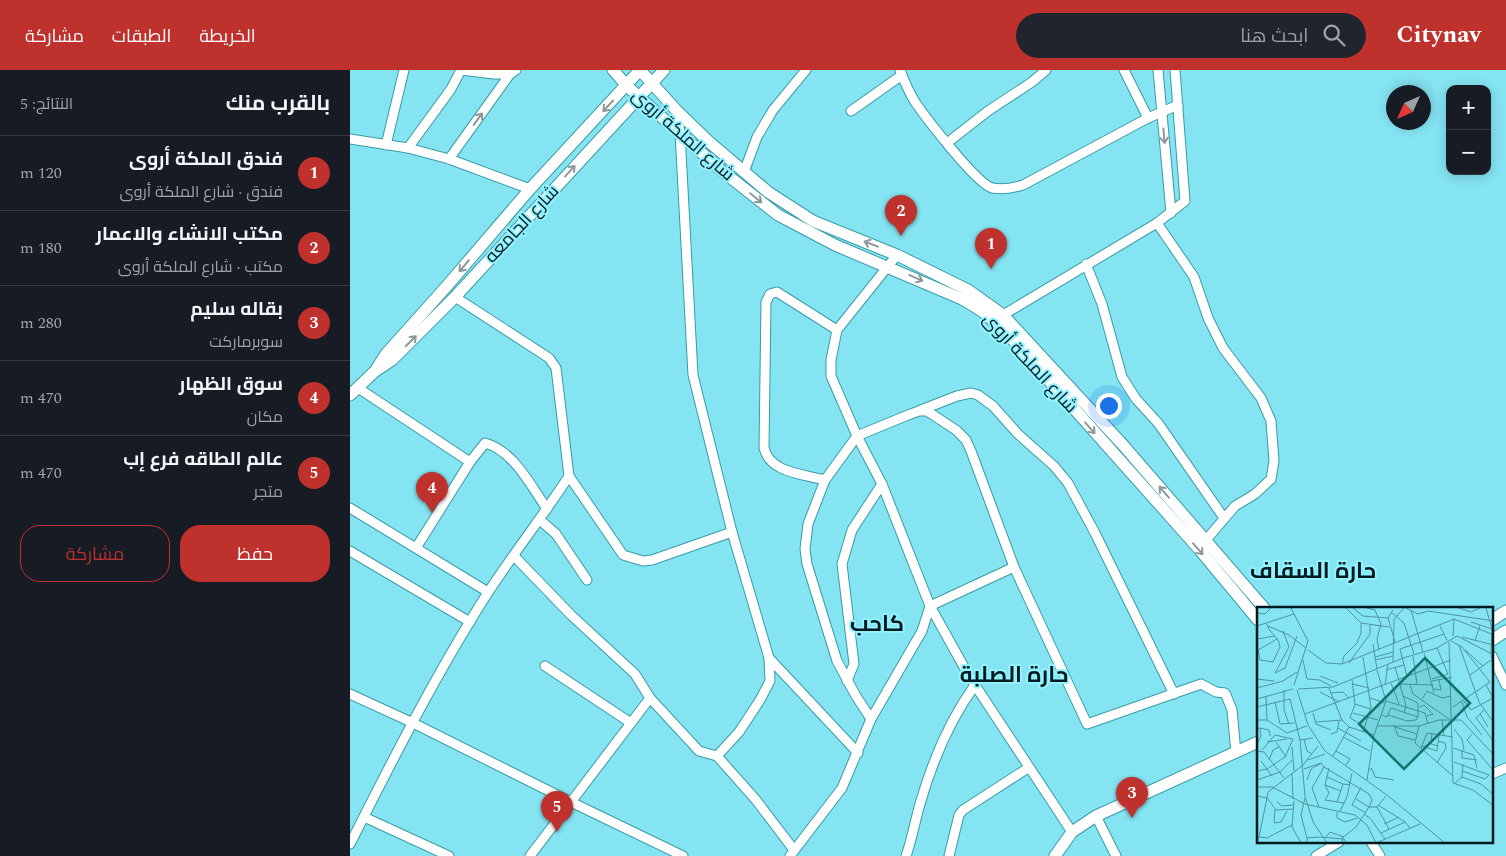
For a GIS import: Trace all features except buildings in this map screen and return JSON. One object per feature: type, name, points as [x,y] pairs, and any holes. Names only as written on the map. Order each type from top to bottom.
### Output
[{"type":"street","points":[[386,146],[404,70]]},
{"type":"street","points":[[408,148],[461,70],[494,74],[513,72]]},
{"type":"street","name":"شارع الملكة أروى","points":[[613,70],[627,86],[722,171],[778,215],[835,245],[962,298],[982,311],[1005,331],[1199,549],[1257,619]]},
{"type":"street","name":"شارع الملكة أروى","points":[[640,70],[677,111],[708,141],[768,192],[813,221],[897,255],[968,290],[1003,314],[1123,445],[1263,607]]},
{"type":"street","name":"شارع الجامعه","points":[[354,392],[374,372],[386,354],[530,189],[640,70]]},
{"type":"street","name":"شارع الجامعه","points":[[374,372],[392,360],[454,297],[664,70]]},
{"type":"street","points":[[744,172],[757,137],[773,110],[806,70]]},
{"type":"street","points":[[947,143],[1046,70]]},
{"type":"street","points":[[1124,70],[1148,118]]},
{"type":"street","points":[[1158,70],[1171,212]]},
{"type":"street","points":[[1003,314],[1157,223],[1185,201],[1175,70]]},
{"type":"street","points":[[449,159],[513,72]]},
{"type":"street","points":[[851,110],[901,72],[914,100],[930,123],[975,175],[991,188],[1010,189],[1023,185],[1148,118],[1178,105]]},
{"type":"street","points":[[677,111],[680,133],[693,375],[732,532],[769,658],[770,681],[760,700],[739,732],[717,756]]},
{"type":"street","points":[[350,139],[408,148],[449,159],[530,189]]},
{"type":"street","points":[[1157,223],[1194,277],[1208,318],[1223,348],[1261,398],[1271,421],[1274,461],[1271,479],[1255,494],[1235,506],[1206,540]]},
{"type":"street","points":[[897,255],[837,330],[831,360],[831,376],[857,436],[882,484],[930,606],[975,685],[1072,832]]},
{"type":"street","points":[[1086,264],[1102,304],[1122,376],[1136,399],[1158,423],[1224,518]]},
{"type":"street","points":[[825,480],[776,467],[766,457],[764,448],[766,302],[770,294],[777,292],[837,330]]},
{"type":"street","points":[[454,297],[553,362],[556,368],[569,476],[623,555],[643,561],[652,560],[732,532]]},
{"type":"street","points":[[354,392],[470,462]]},
{"type":"street","points":[[871,719],[837,661],[807,564],[808,524],[825,480],[857,436],[957,396],[970,393],[978,395],[992,406],[1024,440],[1054,466],[1068,483],[1095,533],[1174,694]]},
{"type":"street","points":[[919,411],[927,411],[956,430],[966,440],[1014,568],[1087,724],[1201,684],[1216,692],[1225,693],[1232,710],[1236,753]]},
{"type":"street","points":[[416,548],[470,462],[485,443],[493,445],[512,459],[548,509]]},
{"type":"street","points":[[350,844],[412,722],[470,622],[488,592],[548,509],[569,476]]},
{"type":"street","points":[[847,681],[854,664],[842,564],[852,530],[882,484]]},
{"type":"street","points":[[350,508],[488,592]]},
{"type":"street","points":[[540,520],[556,534],[587,580]]},
{"type":"street","points":[[350,551],[470,622]]},
{"type":"street","points":[[514,556],[571,615],[635,674],[650,698],[699,751],[717,756],[756,800],[792,853],[842,788],[871,719],[922,631],[930,606],[1014,568]]},
{"type":"street","points":[[1494,619],[1506,611]]},
{"type":"street","points":[[1494,639],[1506,631]]},
{"type":"street","points":[[769,658],[858,753]]},
{"type":"street","points":[[1494,660],[1506,686]]},
{"type":"street","points":[[545,666],[631,723]]},
{"type":"street","points":[[906,856],[939,747],[964,700],[975,685]]},
{"type":"street","points":[[350,694],[412,722],[678,855]]},
{"type":"street","points":[[530,856],[650,698]]},
{"type":"street","points":[[1055,856],[1072,832],[1096,816],[1257,742]]},
{"type":"street","points":[[949,856],[959,815],[963,810],[1028,768]]},
{"type":"street","points":[[1494,773],[1506,768]]},
{"type":"street","points":[[1096,816],[1116,856]]},
{"type":"street","points":[[364,817],[449,856]]},
{"type":"street","points":[[1320,855],[1336,844]]},
{"type":"street","points":[[1372,844],[1380,856]]},
{"type":"place","name":"مكتب الانشاء والاعمار","points":[[901,236]]},
{"type":"place","name":"فندق الملكة أروى","points":[[991,269]]},
{"type":"place","name":"سوق الظهار","points":[[432,513]]},
{"type":"place","name":"بقاله سليم","points":[[1132,818]]},
{"type":"place","name":"عالم الطاقه فرع إب","points":[[557,832]]},
{"type":"district","name":"حارة السقاف","points":[[1313,571]]},
{"type":"district","name":"كاحب","points":[[877,624]]},
{"type":"district","name":"حارة الصلبة","points":[[1014,675]]}]
